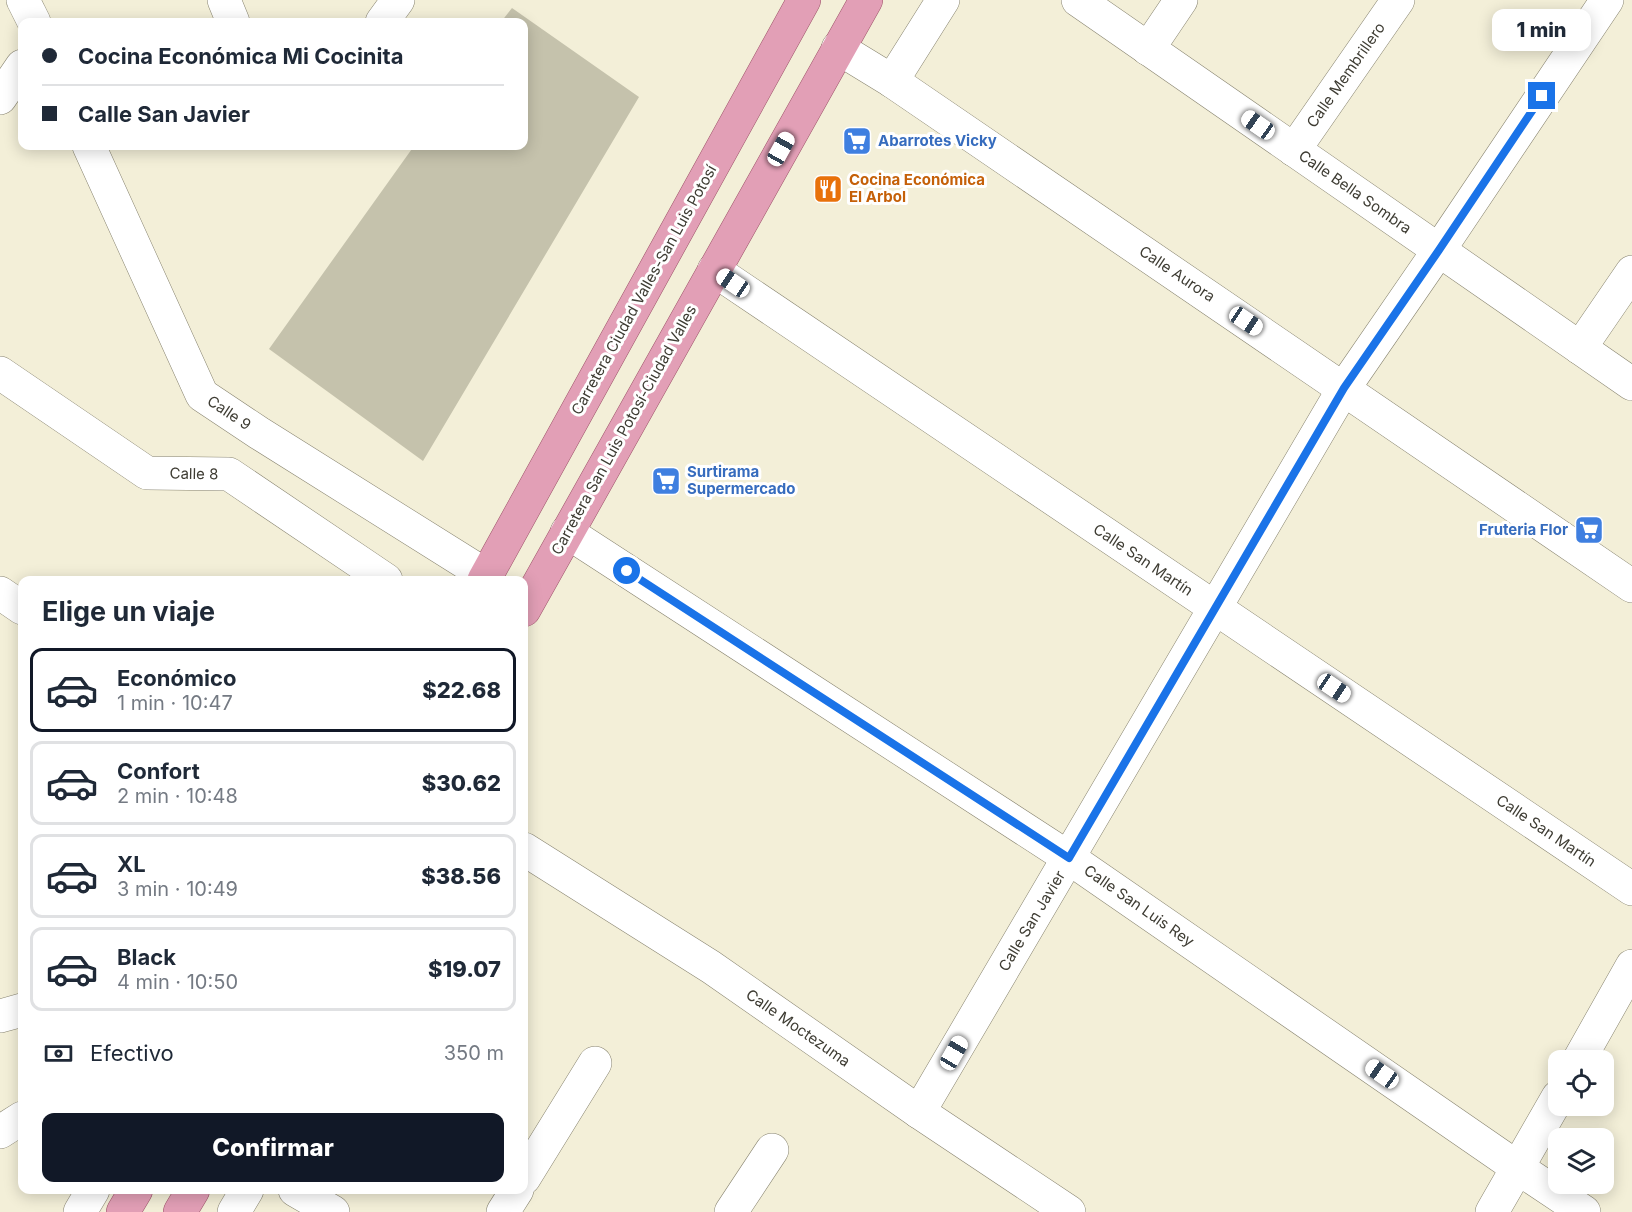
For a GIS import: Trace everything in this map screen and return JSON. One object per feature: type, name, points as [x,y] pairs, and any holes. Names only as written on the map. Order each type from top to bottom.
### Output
[{"type":"main road","name":"Carretera Ciudad Valles-San Luis Potosí","points":[[486,576],[804,0]]},
{"type":"main road","name":"Carretera San Luis Potosí-Ciudad Valles","points":[[528,603],[866,0]]},
{"type":"main road","points":[[123,1212],[133,1194]]},
{"type":"main road","points":[[180,1212],[191,1194]]},
{"type":"street","points":[[24,0],[32,18]]},
{"type":"street","points":[[224,0],[231,18]]},
{"type":"street","points":[[385,18],[398,0]]},
{"type":"street","points":[[892,81],[943,0]]},
{"type":"street","name":"Calle Bella Sombra","points":[[1077,0],[1632,384]]},
{"type":"street","points":[[1148,49],[1181,0]]},
{"type":"street","name":"Calle Membrillero","points":[[1294,150],[1398,0]]},
{"type":"street","name":"Calle San Javier","points":[[919,1112],[1344,388],[1607,0]]},
{"type":"street","name":"Calle Aurora","points":[[838,48],[892,81],[1632,586]]},
{"type":"street","points":[[0,98],[18,72]]},
{"type":"street","name":"Calle 9","points":[[91,150],[202,395],[482,576]]},
{"type":"street","name":"Calle San Martín","points":[[714,270],[1632,889]]},
{"type":"street","points":[[1580,348],[1632,272]]},
{"type":"street","name":"Calle 8","points":[[0,373],[147,473],[229,474],[380,576]]},
{"type":"street","points":[[229,474],[259,433]]},
{"type":"street","name":"Calle San Luis Rey","points":[[567,532],[1069,858],[1584,1212]]},
{"type":"street","points":[[0,593],[18,605]]},
{"type":"street","name":"Calle Moctezuma","points":[[528,852],[711,967],[919,1112],[1069,1212]]},
{"type":"street","points":[[1585,1050],[1632,966]]},
{"type":"street","points":[[0,1016],[18,1011]]},
{"type":"street","points":[[528,1172],[595,1063]]},
{"type":"street","points":[[1492,1212],[1548,1115]]},
{"type":"street","points":[[0,1132],[18,1121]]},
{"type":"street","points":[[731,1212],[772,1150]]},
{"type":"street","points":[[80,1212],[91,1194]]},
{"type":"street","points":[[302,1194],[333,1212]]},
{"type":"street","points":[[503,1212],[514,1194]]},
{"type":"building","points":[[512,8],[526,18],[504,18]]},
{"type":"building","points":[[528,19],[639,97],[423,461],[269,349],[411,150],[528,150]]},
{"type":"place","name":"Abarrotes Vicky","points":[[857,141]]},
{"type":"place","name":"Cocina Económica El Arbol","points":[[828,189]]},
{"type":"place","name":"Surtirama Supermercado","points":[[666,481]]},
{"type":"place","name":"Fruteria Flor","points":[[1589,530]]},
{"type":"route","points":[[627,571],[1069,858],[1344,388],[1542,96]]}]
